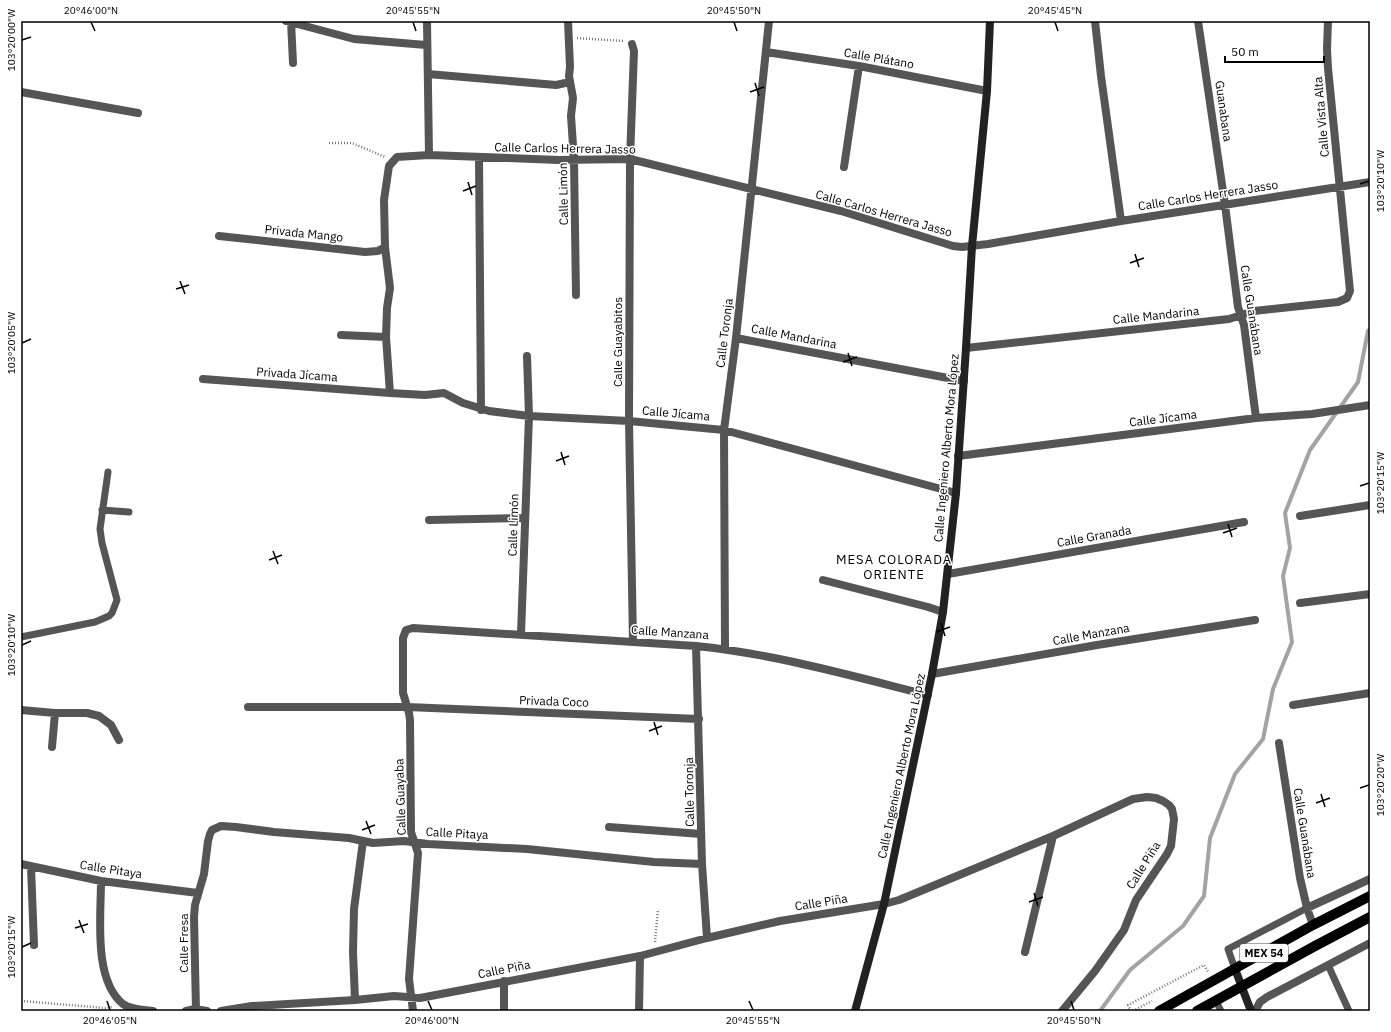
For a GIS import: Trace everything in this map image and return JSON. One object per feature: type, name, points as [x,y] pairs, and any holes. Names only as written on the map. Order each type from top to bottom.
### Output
[{"type":"main road","name":"MEX 54","points":[[1160,1011],[1313,925],[1370,896]]},
{"type":"main road","name":"MEX 54","points":[[1197,1011],[1370,917]]},
{"type":"street","points":[[293,63],[289,21],[354,39],[426,45]]},
{"type":"street","points":[[427,21],[426,45],[428,74],[429,155]]},
{"type":"street","name":"Calle Limón","points":[[568,21],[570,82],[573,98],[571,116],[574,160],[576,295]]},
{"type":"street","name":"Calle Toronja","points":[[725,648],[724,430],[736,338],[769,21]]},
{"type":"street","name":"Calle Ingeniero Alberto Mora López","points":[[855,1011],[884,904],[944,612],[956,493],[972,246],[987,91],[990,21]]},
{"type":"street","points":[[1095,21],[1120,221]]},
{"type":"street","name":"Guanabana","points":[[1198,21],[1226,205]]},
{"type":"street","name":"Calle Vista Alta","points":[[1328,21],[1327,50],[1350,291],[1347,298]]},
{"type":"street","name":"Calle Guayabitos","points":[[632,44],[634,51],[630,159],[629,421],[633,641]]},
{"type":"street","name":"Calle Plátano","points":[[766,52],[859,66],[987,91]]},
{"type":"street","points":[[844,168],[859,66]]},
{"type":"street","points":[[428,74],[556,85],[570,82]]},
{"type":"street","points":[[21,92],[138,113]]},
{"type":"street","name":"Calle Carlos Herrera Jasso","points":[[393,161],[401,157],[429,155],[574,160],[630,159],[840,211],[953,246],[988,244],[1120,221],[1370,182]]},
{"type":"street","points":[[479,157],[481,410]]},
{"type":"street","points":[[390,393],[386,337],[387,308],[390,288],[385,247],[384,200],[387,173],[389,166],[393,161]]},
{"type":"street","name":"Calle Guanábana","points":[[1226,205],[1238,307],[1244,325],[1256,418]]},
{"type":"street","name":"Privada Mango","points":[[219,236],[365,252],[378,251],[385,247]]},
{"type":"street","name":"Calle Mandarina","points":[[966,348],[1229,319],[1254,311],[1338,302],[1347,298]]},
{"type":"street","points":[[341,335],[386,337]]},
{"type":"street","name":"Calle Mandarina","points":[[736,338],[964,381]]},
{"type":"street","name":"Calle Limón","points":[[521,634],[529,416],[527,356]]},
{"type":"street","name":"Privada Jícama","points":[[203,379],[390,393]]},
{"type":"street","name":"Calle Jícama","points":[[390,393],[425,395],[444,393],[481,410],[529,416],[629,421],[724,430],[956,493]]},
{"type":"street","name":"Calle Jícama","points":[[958,456],[1256,418],[1312,414],[1370,405]]},
{"type":"street","points":[[1300,516],[1370,505]]},
{"type":"street","points":[[429,520],[525,518]]},
{"type":"street","name":"Calle Granada","points":[[948,574],[1244,522]]},
{"type":"street","points":[[823,580],[944,612]]},
{"type":"street","points":[[1300,603],[1370,594]]},
{"type":"street","name":"Calle Manzana","points":[[932,674],[1097,645],[1255,620]]},
{"type":"street","name":"Calle Manzana","points":[[406,630],[413,628],[521,634],[725,648],[822,668],[928,695]]},
{"type":"street","name":"Calle Guayaba","points":[[406,630],[403,638],[403,693],[410,720],[411,832],[418,853],[409,979],[413,1011]]},
{"type":"street","name":"Calle Toronja","points":[[696,646],[702,864],[707,938]]},
{"type":"street","points":[[1293,705],[1370,693]]},
{"type":"street","name":"Privada Coco","points":[[248,707],[407,707],[699,719]]},
{"type":"street","points":[[21,710],[55,713],[87,713],[99,716],[110,725],[119,740]]},
{"type":"street","points":[[52,747],[55,713]]},
{"type":"street","name":"Calle Guanábana","points":[[1279,743],[1300,878],[1307,908],[1313,925]]},
{"type":"street","name":"Calle Piña","points":[[221,1011],[394,996],[420,998],[640,956],[707,938],[780,921],[884,904],[899,900],[1053,836],[1133,799],[1148,797],[1163,801],[1169,804],[1172,809],[1174,819],[1171,846],[1136,900],[1124,930],[1062,1011]]},
{"type":"street","name":"Calle Pitaya","points":[[212,830],[221,826],[236,827],[372,843],[404,841],[428,844],[527,849],[654,862],[702,864]]},
{"type":"street","points":[[609,827],[701,834]]},
{"type":"street","name":"Calle Fresa","points":[[195,1010],[195,905],[204,874],[208,841],[212,830]]},
{"type":"street","points":[[1025,952],[1053,836]]},
{"type":"street","points":[[355,1000],[353,952],[354,909],[363,841]]},
{"type":"street","name":"Calle Pitaya","points":[[21,864],[101,881],[198,893]]},
{"type":"street","points":[[31,866],[34,945]]},
{"type":"street","points":[[1307,908],[1370,879]]},
{"type":"street","points":[[101,881],[101,958],[106,978],[111,989],[124,1004],[132,1008],[153,1011]]},
{"type":"street","points":[[1255,1011],[1260,1002],[1267,997],[1370,942]]},
{"type":"street","points":[[639,1011],[640,956]]},
{"type":"street","points":[[1235,969],[1251,1011]]},
{"type":"street","points":[[504,981],[504,1011]]},
{"type":"street","points":[[186,1011],[207,1011]]},
{"type":"lane","points":[[21,637],[95,622],[104,619],[112,613],[117,600],[101,536],[100,523],[108,472]]},
{"type":"lane","points":[[102,510],[129,512]]},
{"type":"lane","points":[[1235,969],[1228,949],[1307,908]]},
{"type":"lane","points":[[1328,965],[1349,1011]]},
{"type":"lane","points":[[1216,1000],[1221,1011]]},
{"type":"path","points":[[569,38],[625,41],[632,44]]},
{"type":"path","points":[[329,143],[352,144],[393,161]]},
{"type":"path","points":[[654,952],[658,909]]},
{"type":"path","points":[[1153,1000],[1132,1011],[1128,1004],[1204,965],[1213,981]]},
{"type":"path","points":[[21,1001],[105,1008],[124,1004]]},
{"type":"waterway","points":[[1100,1011],[1130,970],[1183,926],[1204,896],[1210,838],[1235,774],[1263,739],[1273,689],[1292,642],[1283,576],[1290,548],[1285,513],[1310,450],[1358,382],[1368,331],[1370,329]]},
{"type":"district","name":"MESA COLORADA ORIENTE","points":[[894,566]]}]
